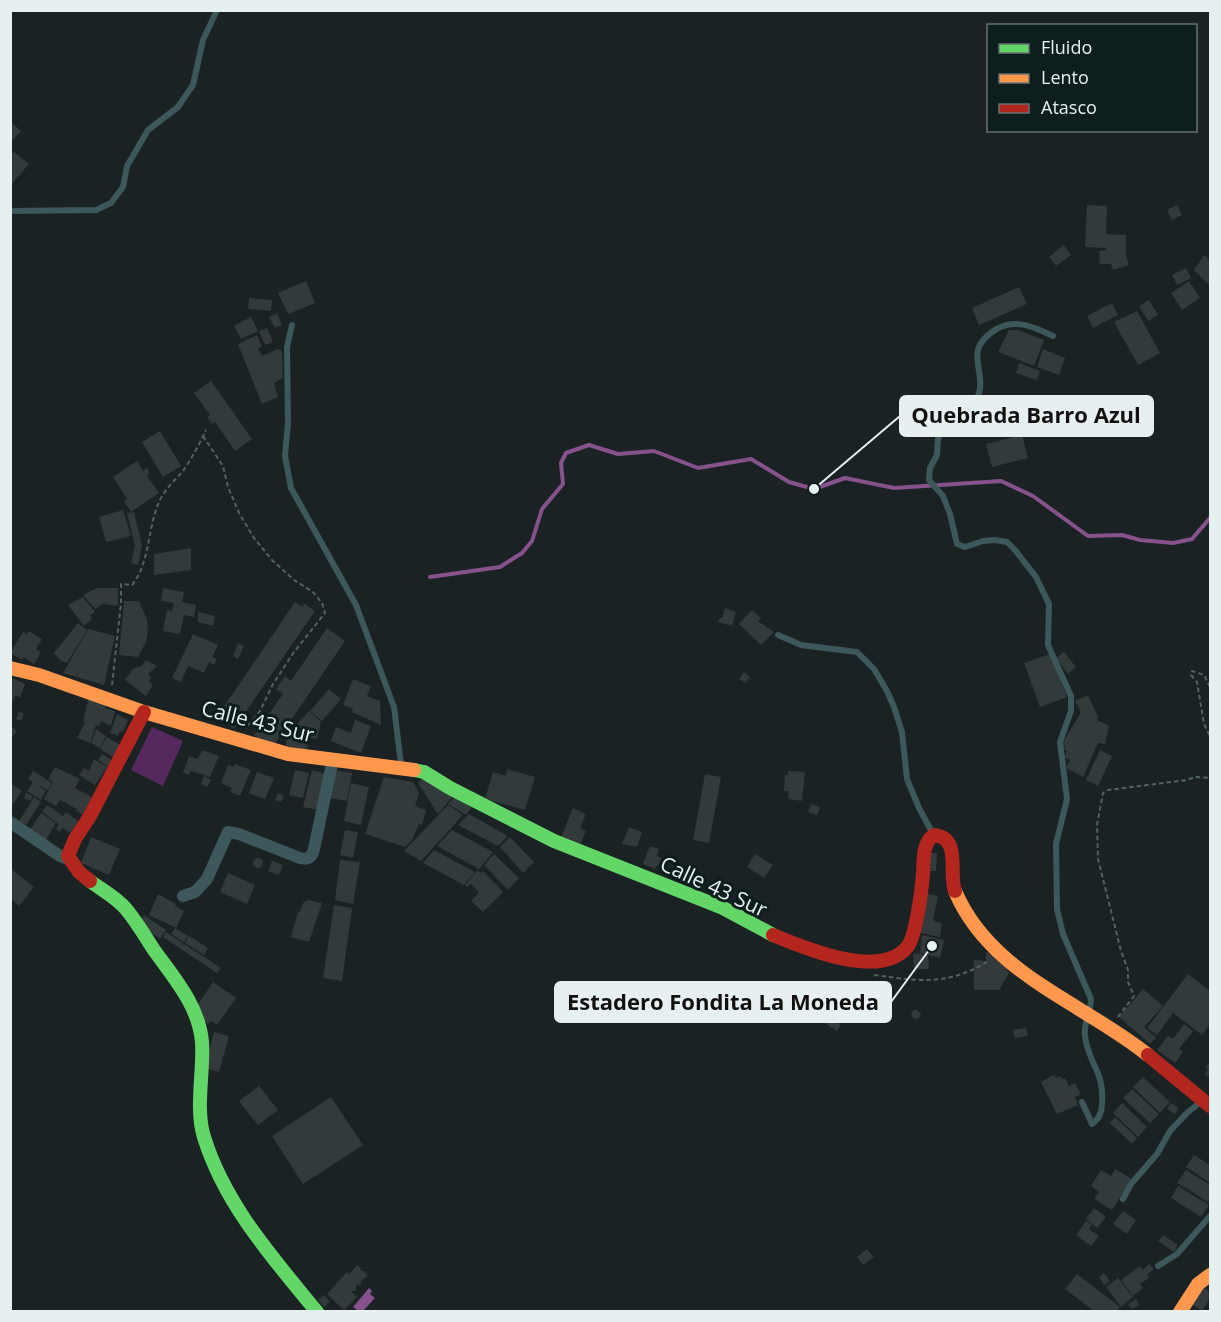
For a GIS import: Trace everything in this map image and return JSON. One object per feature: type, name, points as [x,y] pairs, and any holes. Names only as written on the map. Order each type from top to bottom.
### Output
[{"type":"street","name":"Calle 43 Sur","points":[[10,668],[39,675],[144,712],[288,754],[401,767],[424,772],[450,788],[554,841],[723,908],[767,933],[815,952],[848,960],[882,960],[900,954],[910,944],[922,891],[925,847],[928,839],[934,835]]},
{"type":"street","points":[[68,856],[144,712]]},
{"type":"street","points":[[183,896],[195,892],[207,879],[228,832],[239,834],[305,860],[309,858],[314,849],[333,759]]},
{"type":"street","points":[[10,822],[60,856],[65,858],[68,856]]},
{"type":"street","points":[[934,835],[942,836],[951,847],[952,883],[959,899],[985,939],[1000,954],[1034,980],[1111,1028],[1207,1103]]},
{"type":"street","points":[[68,856],[78,872],[118,899],[191,1004],[200,1027],[202,1042],[200,1089],[203,1135],[213,1160],[238,1210],[255,1237],[317,1311]]},
{"type":"street","points":[[1180,1311],[1198,1284],[1210,1275]]},
{"type":"lane","points":[[10,211],[96,210],[111,203],[123,187],[127,166],[148,130],[178,107],[193,85],[202,40],[217,10]]},
{"type":"lane","points":[[1053,336],[1029,325],[1013,323],[999,327],[985,337],[978,350],[980,387],[970,416],[964,427],[945,425],[938,440],[937,456],[930,468],[929,480],[943,496],[957,544],[964,547],[983,541],[1006,542],[1036,577],[1049,604],[1048,645],[1071,696],[1071,711],[1060,742],[1067,799],[1056,844],[1057,909],[1063,934],[1090,999],[1091,1007],[1085,1037],[1104,1088],[1102,1110],[1092,1124],[1082,1102]]},
{"type":"lane","points":[[292,325],[287,347],[288,423],[285,456],[291,488],[356,605],[393,707],[401,767]]},
{"type":"lane","points":[[778,635],[801,645],[857,652],[874,669],[888,691],[900,723],[907,779],[912,793],[934,835]]},
{"type":"lane","points":[[1123,1199],[1131,1184],[1157,1154],[1170,1131],[1186,1113],[1207,1103]]},
{"type":"lane","points":[[1158,1266],[1177,1254],[1210,1216]]},
{"type":"path","points":[[111,700],[121,584],[132,585],[138,578],[160,500],[184,469],[206,429]]},
{"type":"path","points":[[203,436],[223,466],[228,487],[239,513],[254,538],[272,560],[294,580],[313,592],[322,603],[325,613],[294,652],[273,684],[260,711],[237,740]]},
{"type":"path","points":[[1210,687],[1204,675],[1192,672],[1191,675],[1197,682],[1203,724],[1210,736]]},
{"type":"path","points":[[1111,1028],[1134,996],[1128,982],[1128,970],[1121,951],[1098,859],[1097,825],[1103,794],[1108,790],[1195,777],[1210,778]]},
{"type":"path","points":[[873,975],[924,982],[965,974],[1000,954]]},
{"type":"shaded area","points":[[152,727],[183,741],[163,786],[131,770]]},
{"type":"shaded area","points":[[369,1288],[372,1291],[370,1294],[375,1298],[363,1311],[358,1311],[353,1307]]},
{"type":"building","points":[[10,121],[21,131],[10,143]]},
{"type":"building","points":[[14,152],[29,164],[10,186],[10,157]]},
{"type":"building","points":[[1087,205],[1107,206],[1106,234],[1126,235],[1126,256],[1129,265],[1113,270],[1111,264],[1100,264],[1099,251],[1106,250],[1106,248],[1085,247]]},
{"type":"building","points":[[1177,205],[1182,215],[1172,220],[1167,210]]},
{"type":"building","points":[[1064,245],[1071,255],[1056,266],[1049,257]]},
{"type":"building","points":[[1204,255],[1210,260],[1210,286],[1194,270]]},
{"type":"building","points":[[1186,268],[1191,278],[1177,285],[1172,275]]},
{"type":"building","points":[[306,281],[315,303],[288,314],[278,293]]},
{"type":"building","points":[[1189,281],[1200,298],[1182,310],[1171,293]]},
{"type":"building","points":[[1019,287],[1027,304],[979,325],[972,308]]},
{"type":"building","points":[[249,298],[272,300],[271,311],[248,309]]},
{"type":"building","points":[[1149,300],[1158,315],[1148,321],[1139,306]]},
{"type":"building","points":[[1112,303],[1118,315],[1093,328],[1087,316]]},
{"type":"building","points":[[1137,311],[1160,353],[1138,365],[1114,322]]},
{"type":"building","points":[[277,313],[282,325],[275,328],[269,317]]},
{"type":"building","points":[[251,317],[258,331],[241,339],[234,326]]},
{"type":"building","points":[[267,328],[273,342],[265,345],[259,331]]},
{"type":"building","points":[[1009,330],[1018,330],[1044,340],[1034,366],[998,352]]},
{"type":"building","points":[[257,335],[262,347],[258,348],[262,356],[278,349],[282,351],[283,378],[274,383],[278,397],[262,404],[238,344]]},
{"type":"building","points":[[1043,349],[1065,358],[1059,375],[1037,367]]},
{"type":"building","points":[[1019,363],[1040,371],[1037,380],[1016,373]]},
{"type":"building","points":[[211,381],[252,439],[235,451],[215,422],[212,424],[207,417],[210,415],[194,393]]},
{"type":"building","points":[[160,431],[181,466],[163,477],[142,442]]},
{"type":"building","points":[[1022,435],[1028,458],[992,467],[986,444]]},
{"type":"building","points":[[137,461],[143,471],[147,468],[150,473],[147,476],[159,493],[131,512],[124,501],[127,499],[113,477]]},
{"type":"building","points":[[123,510],[131,536],[106,542],[99,517]]},
{"type":"building","points":[[134,512],[142,546],[138,565],[131,563],[135,546],[127,513]]},
{"type":"building","points":[[191,548],[191,570],[154,575],[154,554]]},
{"type":"building","points":[[97,588],[118,588],[118,606],[103,604],[95,609],[83,595]]},
{"type":"building","points":[[163,588],[184,592],[182,602],[196,605],[194,617],[184,615],[180,634],[163,631],[167,610],[172,611],[174,603],[161,601]]},
{"type":"building","points":[[83,597],[95,612],[90,615],[92,619],[84,626],[68,605]]},
{"type":"building","points":[[124,601],[139,601],[147,619],[146,642],[138,657],[119,655]]},
{"type":"building","points":[[295,602],[302,607],[305,604],[315,611],[234,729],[217,717]]},
{"type":"building","points":[[725,608],[736,612],[732,626],[718,622]]},
{"type":"building","points":[[752,610],[761,618],[758,621],[774,632],[761,645],[739,624]]},
{"type":"building","points":[[198,612],[215,616],[213,626],[198,622]]},
{"type":"building","points":[[78,623],[87,630],[67,663],[61,661],[54,653]]},
{"type":"building","points":[[327,628],[345,641],[272,748],[254,735],[283,694],[276,689],[285,676],[291,681]]},
{"type":"building","points":[[88,629],[115,636],[104,685],[63,673]]},
{"type":"building","points":[[29,631],[42,639],[36,649],[41,652],[34,664],[24,657],[22,660],[10,653],[23,632],[27,634]]},
{"type":"building","points":[[193,634],[218,645],[212,657],[217,659],[214,665],[209,662],[204,673],[188,666],[181,682],[172,678]]},
{"type":"building","points":[[238,643],[244,646],[238,659],[233,656]]},
{"type":"building","points":[[1064,652],[1076,667],[1068,674],[1056,658]]},
{"type":"building","points":[[1051,654],[1067,697],[1040,707],[1024,663]]},
{"type":"building","points":[[146,660],[157,666],[148,674],[151,677],[149,681],[153,685],[146,696],[125,680],[133,669],[142,666]]},
{"type":"building","points":[[744,672],[750,677],[746,683],[739,679]]},
{"type":"building","points":[[10,677],[25,684],[20,698],[15,695],[11,706]]},
{"type":"building","points":[[353,679],[371,686],[367,696],[380,701],[381,725],[352,712],[353,709],[343,705]]},
{"type":"building","points":[[329,689],[341,699],[322,721],[310,711]]},
{"type":"building","points":[[1088,695],[1098,717],[1097,720],[1109,726],[1105,744],[1098,743],[1083,777],[1066,768],[1070,760],[1064,757],[1067,751],[1062,744],[1081,712],[1075,701]]},
{"type":"building","points":[[89,697],[106,704],[105,708],[115,711],[111,726],[101,721],[99,726],[96,725],[90,743],[77,738],[85,722],[83,721]]},
{"type":"building","points":[[19,711],[24,714],[21,721],[16,719]]},
{"type":"building","points":[[309,711],[321,722],[317,739],[309,738],[307,750],[286,746],[287,735]]},
{"type":"building","points":[[117,714],[128,720],[123,732],[120,731],[118,736],[110,733]]},
{"type":"building","points":[[355,720],[371,726],[361,753],[331,741],[336,727],[351,733]]},
{"type":"building","points":[[10,725],[17,731],[10,739]]},
{"type":"building","points":[[96,729],[106,736],[100,748],[91,743]]},
{"type":"building","points":[[107,737],[120,745],[113,757],[100,749]]},
{"type":"building","points":[[203,750],[219,756],[210,777],[191,771],[189,775],[183,773],[189,756],[197,759]]},
{"type":"building","points":[[1100,750],[1112,756],[1098,786],[1086,780]]},
{"type":"building","points":[[102,754],[113,761],[109,767],[98,760]]},
{"type":"building","points":[[94,759],[107,767],[95,785],[79,775],[84,768],[89,771]]},
{"type":"building","points":[[235,764],[251,770],[240,796],[230,792],[232,788],[221,783],[228,765],[234,767]]},
{"type":"building","points":[[55,767],[80,779],[75,788],[92,797],[83,815],[60,800],[56,806],[44,799],[53,782],[48,779]]},
{"type":"building","points":[[507,769],[535,777],[525,810],[485,799],[493,772],[506,776]]},
{"type":"building","points":[[295,770],[309,773],[303,798],[289,795]]},
{"type":"building","points":[[312,770],[326,774],[319,810],[303,807]]},
{"type":"building","points":[[334,770],[352,773],[347,801],[329,798]]},
{"type":"building","points":[[33,771],[52,783],[48,790],[38,785],[46,791],[41,800],[27,791],[33,782],[28,779]]},
{"type":"building","points":[[788,771],[805,772],[802,801],[788,799],[789,791],[784,791],[785,775],[788,775]]},
{"type":"building","points":[[257,772],[274,778],[265,799],[249,793]]},
{"type":"building","points":[[705,774],[721,777],[709,843],[693,840]]},
{"type":"building","points":[[204,776],[211,780],[207,787],[201,784]]},
{"type":"building","points":[[384,777],[413,782],[419,793],[415,806],[426,810],[422,825],[419,824],[412,840],[405,847],[365,834]]},
{"type":"building","points":[[421,778],[453,796],[438,814],[418,783]]},
{"type":"building","points":[[10,783],[22,791],[10,808]]},
{"type":"building","points":[[351,783],[369,787],[361,825],[344,821]]},
{"type":"building","points":[[26,793],[33,796],[30,801],[24,798]]},
{"type":"building","points":[[278,793],[284,796],[281,802],[275,800]]},
{"type":"building","points":[[34,797],[41,802],[26,825],[19,821]]},
{"type":"building","points":[[454,797],[472,807],[466,815],[448,804]]},
{"type":"building","points":[[811,804],[820,807],[817,815],[808,812]]},
{"type":"building","points":[[47,805],[63,816],[66,812],[78,821],[70,833],[63,828],[60,832],[55,829],[59,824],[42,812]]},
{"type":"building","points":[[448,805],[463,815],[421,861],[404,851]]},
{"type":"building","points":[[573,808],[586,814],[580,828],[586,831],[580,845],[561,837]]},
{"type":"building","points":[[41,813],[56,823],[46,840],[30,830]]},
{"type":"building","points":[[469,814],[508,836],[498,846],[458,825]]},
{"type":"building","points":[[629,827],[642,832],[637,847],[622,844]]},
{"type":"building","points":[[345,830],[358,832],[353,858],[340,855]]},
{"type":"building","points":[[452,830],[493,852],[479,869],[437,846]]},
{"type":"building","points":[[91,837],[120,849],[109,875],[81,863]]},
{"type":"building","points":[[510,837],[534,862],[523,873],[500,847]]},
{"type":"building","points":[[650,846],[659,849],[657,856],[662,858],[655,869],[643,864]]},
{"type":"building","points":[[434,850],[475,872],[464,885],[423,863]]},
{"type":"building","points":[[928,853],[937,853],[936,871],[927,871]]},
{"type":"building","points":[[494,854],[519,878],[508,890],[484,865]]},
{"type":"building","points":[[755,854],[773,865],[764,878],[747,867]]},
{"type":"building","points":[[258,858],[262,859],[262,867],[258,868],[254,867],[253,863],[254,859]]},
{"type":"building","points":[[340,860],[360,862],[353,904],[335,900]]},
{"type":"building","points":[[272,861],[283,865],[279,875],[268,871]]},
{"type":"building","points":[[10,868],[34,887],[19,906],[10,898]]},
{"type":"building","points":[[478,870],[481,873],[483,871],[503,892],[483,912],[471,901],[479,893],[471,884],[467,887],[465,885]]},
{"type":"building","points":[[228,873],[255,885],[247,904],[220,892]]},
{"type":"building","points":[[925,893],[938,896],[933,920],[942,924],[940,937],[916,932]]},
{"type":"building","points":[[158,894],[184,911],[176,928],[149,915]]},
{"type":"building","points":[[308,900],[322,903],[309,942],[291,937],[298,912],[303,903]]},
{"type":"building","points":[[334,905],[352,908],[342,981],[323,978]]},
{"type":"building","points":[[144,915],[166,930],[160,939],[144,928],[140,922]]},
{"type":"building","points":[[175,928],[188,936],[184,942],[171,934]]},
{"type":"building","points":[[166,932],[183,943],[182,946],[184,944],[221,968],[217,973],[163,937]]},
{"type":"building","points":[[922,935],[944,940],[940,958],[920,953]]},
{"type":"building","points":[[189,936],[208,948],[204,955],[185,943]]},
{"type":"building","points":[[986,952],[992,952],[1005,963],[1009,973],[999,990],[974,990],[974,960],[986,961]]},
{"type":"building","points":[[921,953],[921,955],[928,955],[929,969],[914,969],[913,954]]},
{"type":"building","points":[[1188,974],[1210,991],[1210,1024],[1202,1035],[1173,1013],[1157,1035],[1147,1028]]},
{"type":"building","points":[[213,982],[236,998],[217,1025],[211,1021],[208,1024],[194,1010]]},
{"type":"building","points":[[1143,989],[1163,1006],[1144,1027],[1156,1038],[1150,1044],[1119,1017]]},
{"type":"building","points":[[913,1010],[921,1014],[919,1018],[915,1019],[911,1016]]},
{"type":"building","points":[[826,1015],[841,1025],[837,1031],[822,1021]]},
{"type":"building","points":[[1184,1024],[1193,1031],[1179,1049],[1183,1052],[1175,1063],[1157,1050],[1168,1036],[1173,1039]]},
{"type":"building","points":[[1026,1028],[1028,1036],[1015,1038],[1013,1030]]},
{"type":"building","points":[[214,1032],[229,1036],[219,1072],[204,1068]]},
{"type":"building","points":[[1210,1061],[1210,1078],[1205,1074]]},
{"type":"building","points":[[1054,1075],[1056,1078],[1060,1076],[1062,1079],[1065,1078],[1069,1086],[1075,1083],[1081,1094],[1075,1097],[1078,1105],[1057,1114],[1041,1082]]},
{"type":"building","points":[[1143,1077],[1170,1102],[1160,1113],[1133,1087]]},
{"type":"building","points":[[259,1086],[278,1110],[258,1125],[239,1101]]},
{"type":"building","points":[[1132,1089],[1159,1114],[1150,1123],[1123,1098]]},
{"type":"building","points":[[331,1097],[363,1145],[303,1184],[272,1136]]},
{"type":"building","points":[[1122,1103],[1147,1127],[1138,1137],[1113,1113]]},
{"type":"building","points":[[1171,1103],[1179,1108],[1175,1114],[1167,1109]]},
{"type":"building","points":[[1115,1117],[1137,1138],[1132,1144],[1110,1123]]},
{"type":"building","points":[[1194,1155],[1210,1165],[1210,1183],[1186,1167]]},
{"type":"building","points":[[1115,1169],[1132,1179],[1112,1210],[1094,1199],[1099,1192],[1091,1186],[1101,1170],[1111,1176]]},
{"type":"building","points":[[1186,1170],[1210,1185],[1210,1203],[1177,1183]]},
{"type":"building","points":[[1178,1186],[1209,1205],[1201,1217],[1171,1198]]},
{"type":"building","points":[[1094,1208],[1106,1217],[1097,1228],[1086,1219]]},
{"type":"building","points":[[1123,1211],[1136,1220],[1127,1234],[1113,1224]]},
{"type":"building","points":[[1086,1221],[1092,1225],[1089,1229],[1099,1236],[1091,1246],[1076,1235]]},
{"type":"building","points":[[1163,1235],[1178,1245],[1174,1252],[1158,1241]]},
{"type":"building","points":[[867,1249],[874,1257],[863,1265],[857,1257]]},
{"type":"building","points":[[1149,1264],[1154,1269],[1147,1275],[1149,1278],[1140,1284],[1143,1288],[1133,1296],[1121,1280],[1140,1266],[1143,1270]]},
{"type":"building","points":[[357,1265],[368,1276],[360,1281],[362,1282],[359,1286],[356,1285],[356,1291],[351,1291],[357,1297],[344,1310],[327,1294],[347,1272],[349,1274]]},
{"type":"building","points":[[1104,1273],[1110,1281],[1104,1285],[1099,1277]]},
{"type":"building","points":[[1077,1274],[1120,1307],[1117,1311],[1094,1311],[1065,1289]]},
{"type":"building","points":[[1118,1278],[1133,1297],[1121,1307],[1106,1287]]},
{"type":"building","points":[[1199,1284],[1210,1292],[1210,1298],[1202,1311],[1188,1302]]},
{"type":"building","points":[[324,1295],[330,1302],[324,1307],[318,1300]]},
{"type":"building","points":[[1136,1299],[1139,1305],[1132,1309],[1128,1304]]},
{"type":"waterway","points":[[430,577],[500,567],[522,553],[532,541],[542,509],[563,484],[561,463],[566,453],[589,445],[618,454],[654,451],[698,468],[751,459],[789,482],[814,489],[845,478],[894,488],[1001,481],[1033,496],[1088,536],[1122,535],[1140,540],[1173,543],[1192,539],[1210,518]]},
{"type":"traffic: fast","points":[[414,770],[424,772],[450,788],[554,841],[723,908],[773,935]]},
{"type":"traffic: fast","points":[[90,881],[126,909],[191,1004],[202,1042],[201,1126],[213,1162],[237,1208],[252,1230],[317,1312]]},
{"type":"traffic: slow","points":[[10,668],[39,675],[144,712],[288,754],[414,770]]},
{"type":"traffic: slow","points":[[955,891],[971,920],[991,944],[1014,965],[1148,1055]]},
{"type":"traffic: slow","points":[[1180,1312],[1198,1284],[1210,1275]]},
{"type":"traffic: jam","points":[[90,881],[79,872],[68,856],[144,712]]},
{"type":"traffic: jam","points":[[773,935],[842,959],[880,961],[896,956],[908,946],[914,932],[924,852],[927,842],[934,835],[943,837],[951,849],[955,891]]},
{"type":"traffic: jam","points":[[1148,1055],[1210,1106]]},
{"type":"place","name":"Quebrada Barro Azul","points":[[814,489]]},
{"type":"place","name":"Estadero Fondita La Moneda","points":[[932,946]]}]
